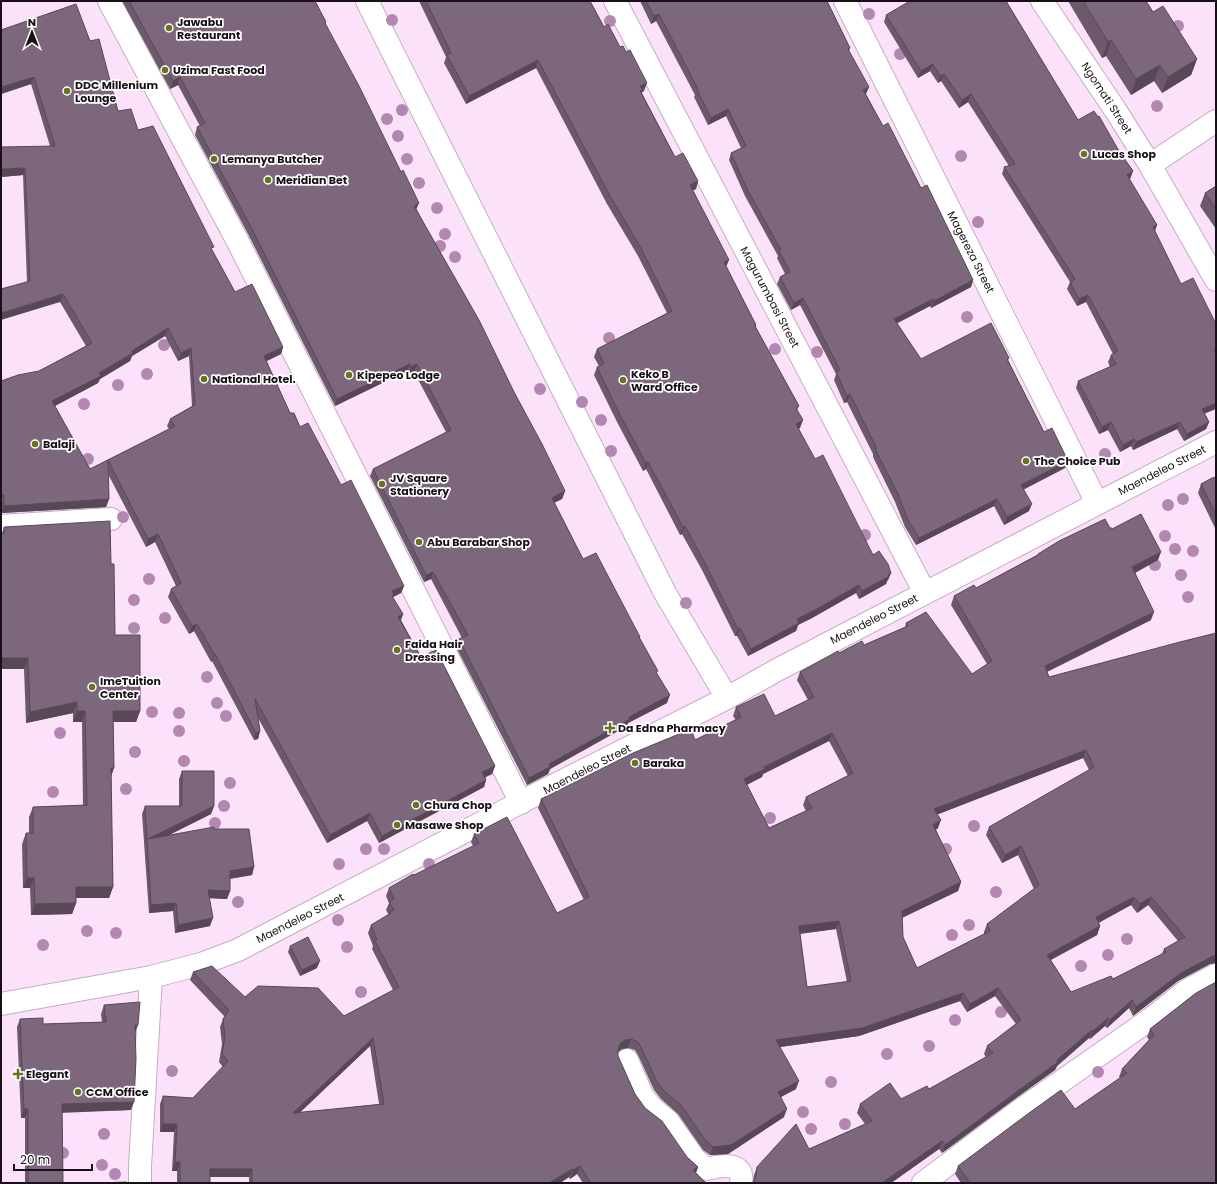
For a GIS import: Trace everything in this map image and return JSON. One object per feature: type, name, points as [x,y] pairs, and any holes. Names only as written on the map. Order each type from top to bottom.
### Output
[{"type":"street","points":[[109,1],[237,240],[521,803]]},
{"type":"street","points":[[367,1],[665,593],[727,698]]},
{"type":"street","name":"Magurumbasi Street","points":[[615,1],[926,593]]},
{"type":"street","name":"Magereza Street","points":[[845,1],[1097,503]]},
{"type":"street","name":"Ngomati Street","points":[[1042,1],[1116,111],[1150,165],[1216,280]]},
{"type":"street","points":[[1150,165],[1216,121]]},
{"type":"street","name":"Maendeleo Street","points":[[1,1004],[151,977],[201,964],[238,950],[727,698],[777,670],[1216,442]]},
{"type":"street","points":[[1,526],[111,519]]},
{"type":"street","points":[[923,1183],[1019,1111],[1152,1018],[1186,991],[1216,975]]},
{"type":"street","points":[[140,1183],[151,977]]},
{"type":"street","points":[[627,1060],[643,1097],[652,1108],[668,1121],[694,1158],[706,1169],[722,1166],[734,1166],[741,1174],[741,1183]]},
{"type":"building","points":[[129,1],[315,1],[401,172],[403,170],[419,203],[414,206],[479,320],[565,491],[552,498],[583,559],[596,553],[658,671],[656,672],[670,695],[549,764],[550,767],[529,778],[459,639],[468,635],[433,572],[426,575],[373,469],[451,430],[417,364],[411,367],[410,364],[337,399],[251,227],[197,127],[205,123],[180,77],[173,81]]},
{"type":"building","points":[[426,1],[590,1],[604,27],[608,24],[620,47],[623,46],[626,52],[630,50],[647,83],[640,86],[643,90],[640,91],[675,157],[683,153],[698,181],[690,185],[729,260],[724,262],[756,325],[755,326],[799,406],[796,408],[803,420],[796,424],[815,459],[823,455],[873,555],[879,551],[888,564],[891,573],[888,577],[862,591],[859,585],[797,619],[799,623],[751,649],[740,628],[738,629],[685,526],[683,527],[648,462],[646,463],[620,415],[597,367],[604,364],[597,349],[672,311],[641,248],[610,196],[538,60],[469,96],[447,55],[451,53]]},
{"type":"building","points":[[646,1],[827,1],[850,48],[848,49],[869,87],[863,90],[883,126],[888,123],[921,188],[927,185],[973,280],[934,301],[933,299],[894,319],[921,359],[991,323],[1009,358],[1007,359],[1044,432],[1052,428],[1068,461],[1021,485],[1032,504],[1007,517],[997,499],[919,538],[908,520],[898,494],[875,449],[877,449],[850,394],[847,396],[836,372],[840,370],[803,298],[794,303],[780,277],[790,272],[779,251],[781,250],[747,189],[731,153],[746,146],[728,109],[711,118],[697,90],[698,89],[659,14],[654,16]]},
{"type":"building","points":[[910,1],[1006,1],[1078,120],[1094,111],[1098,117],[1099,116],[1119,151],[1133,171],[1127,175],[1157,225],[1153,227],[1181,284],[1193,278],[1216,324],[1216,349],[1214,350],[1216,353],[1216,403],[1202,409],[1209,422],[1187,434],[1180,422],[1136,442],[1134,439],[1123,445],[1111,422],[1102,427],[1078,381],[1116,364],[1111,355],[1118,351],[1088,295],[1079,299],[1070,282],[1075,279],[1004,167],[1015,164],[971,94],[962,100],[944,74],[940,76],[933,64],[921,71],[886,15]]},
{"type":"building","points":[[1083,1],[1146,1],[1153,12],[1163,6],[1197,59],[1168,77],[1160,65],[1136,79],[1111,40],[1108,42]]},
{"type":"building","points":[[76,4],[90,41],[99,39],[118,111],[131,109],[138,130],[153,126],[214,247],[211,248],[235,292],[252,284],[283,347],[264,356],[290,413],[294,413],[300,427],[308,423],[341,485],[351,480],[404,586],[392,591],[394,595],[392,596],[403,614],[398,617],[421,657],[436,650],[495,766],[482,772],[486,780],[382,836],[370,813],[330,835],[255,699],[260,731],[256,733],[215,654],[197,624],[192,626],[171,589],[181,583],[158,534],[148,539],[108,460],[109,499],[4,506],[4,495],[1,495],[1,381],[18,375],[39,371],[92,343],[63,294],[1,313],[1,289],[30,281],[25,168],[1,169],[1,147],[55,146],[34,77],[2,87],[1,30]],"holes":[[[168,328],[181,353],[191,348],[195,405],[170,419],[175,426],[90,469],[52,401],[101,376],[99,373],[133,353],[132,351]]]},
{"type":"building","points":[[1216,186],[1216,209],[1205,193]]},
{"type":"building","points":[[1216,477],[1216,515],[1201,484]]},
{"type":"building","points":[[1141,514],[1161,552],[1132,567],[1154,612],[1045,666],[1049,677],[1216,633],[1216,955],[1181,973],[1136,1007],[1132,1000],[1110,1020],[1108,1018],[1093,1031],[1092,1030],[1057,1060],[1058,1062],[945,1145],[942,1141],[883,1182],[884,1183],[753,1183],[757,1167],[796,1124],[809,1149],[872,1121],[860,1104],[890,1083],[901,1099],[927,1086],[929,1089],[993,1053],[987,1046],[1021,1020],[998,988],[970,1004],[963,993],[862,1028],[776,1040],[799,1081],[778,1092],[787,1109],[731,1145],[713,1147],[706,1141],[681,1105],[664,1091],[657,1082],[638,1042],[631,1039],[625,1040],[620,1044],[618,1056],[635,1094],[645,1108],[662,1121],[687,1157],[698,1167],[693,1170],[706,1183],[591,1183],[580,1166],[573,1170],[572,1169],[549,1183],[252,1183],[252,1169],[210,1169],[210,1183],[180,1183],[180,1162],[175,1162],[177,1124],[163,1124],[163,1096],[193,1098],[228,1061],[222,1054],[225,1036],[223,1019],[229,1010],[193,972],[212,966],[245,997],[258,986],[318,988],[344,1016],[399,987],[375,941],[377,940],[371,925],[394,910],[389,902],[394,899],[389,888],[413,874],[414,875],[479,843],[474,834],[507,817],[557,913],[589,897],[541,799],[633,753],[691,729],[695,740],[741,717],[736,707],[764,694],[775,716],[814,697],[800,672],[838,651],[839,653],[862,641],[864,645],[908,626],[906,623],[926,612],[972,674],[992,661],[954,596],[974,585],[976,588],[1038,555],[1059,541],[1105,519],[1112,529]],"holes":[[[832,733],[853,773],[806,797],[812,808],[769,828],[744,779],[765,769],[764,767]],[[1086,750],[1094,767],[989,827],[1005,855],[1021,846],[1039,885],[987,924],[990,931],[917,968],[903,937],[902,911],[961,882],[933,825],[941,820],[934,809]],[[1134,897],[1140,904],[1151,897],[1185,937],[1164,949],[1166,952],[1113,979],[1111,976],[1071,992],[1047,955],[1100,926],[1096,917]],[[839,921],[851,981],[807,987],[799,926]],[[373,1038],[384,1104],[293,1113]]]},
{"type":"building","points":[[110,521],[111,564],[114,564],[115,635],[140,635],[140,711],[113,711],[114,768],[111,768],[113,887],[76,887],[76,903],[35,904],[34,878],[27,878],[26,833],[33,833],[33,807],[87,805],[85,711],[77,711],[77,702],[30,712],[28,658],[1,658],[1,533],[4,533],[4,527]]},
{"type":"building","points":[[182,771],[214,771],[214,806],[148,839],[214,827],[214,829],[249,829],[254,867],[230,871],[230,891],[208,890],[213,918],[178,925],[176,903],[151,905],[145,806],[182,806]]},
{"type":"building","points":[[308,937],[320,961],[302,970],[290,946]]},
{"type":"building","points":[[1216,982],[1216,1183],[970,1183],[958,1166],[1061,1090],[1075,1109],[1127,1073],[1122,1069],[1154,1035],[1150,1029],[1196,993]]},
{"type":"building","points":[[140,1002],[138,1025],[135,1025],[136,1059],[134,1102],[62,1104],[63,1183],[28,1183],[28,1109],[24,1109],[20,1019],[43,1018],[43,1024],[106,1022],[104,1005]]},
{"type":"building","points":[[126,1182],[126,1183],[100,1183]]},
{"type":"place","name":"Jawabu Restaurant","points":[[169,28]]},
{"type":"place","name":"Uzima Fast Food","points":[[165,70]]},
{"type":"place","name":"DDC Millenium Lounge","points":[[67,91]]},
{"type":"place","name":"Lucas Shop","points":[[1084,154]]},
{"type":"place","name":"Lemanya Butcher","points":[[214,159]]},
{"type":"place","name":"Meridian Bet","points":[[268,180]]},
{"type":"place","name":"Kipepeo Lodge","points":[[349,375]]},
{"type":"place","name":"National Hotel.","points":[[204,379]]},
{"type":"place","name":"Keko B Ward Office","points":[[623,380]]},
{"type":"place","name":"Balaji","points":[[35,444]]},
{"type":"place","name":"The Choice Pub","points":[[1026,461]]},
{"type":"place","name":"JV Square Stationery","points":[[382,484]]},
{"type":"place","name":"Abu Barabar Shop","points":[[419,542]]},
{"type":"place","name":"Faida Hair Dressing","points":[[397,650]]},
{"type":"place","name":"ImeTuition Center","points":[[92,687]]},
{"type":"place","name":"Da Edna Pharmacy","points":[[610,728]]},
{"type":"place","name":"Baraka","points":[[635,763]]},
{"type":"place","name":"Chura Chop","points":[[416,805]]},
{"type":"place","name":"Masawe Shop","points":[[397,825]]},
{"type":"place","name":"Elegant","points":[[18,1074]]},
{"type":"place","name":"CCM Office","points":[[78,1092]]}]
